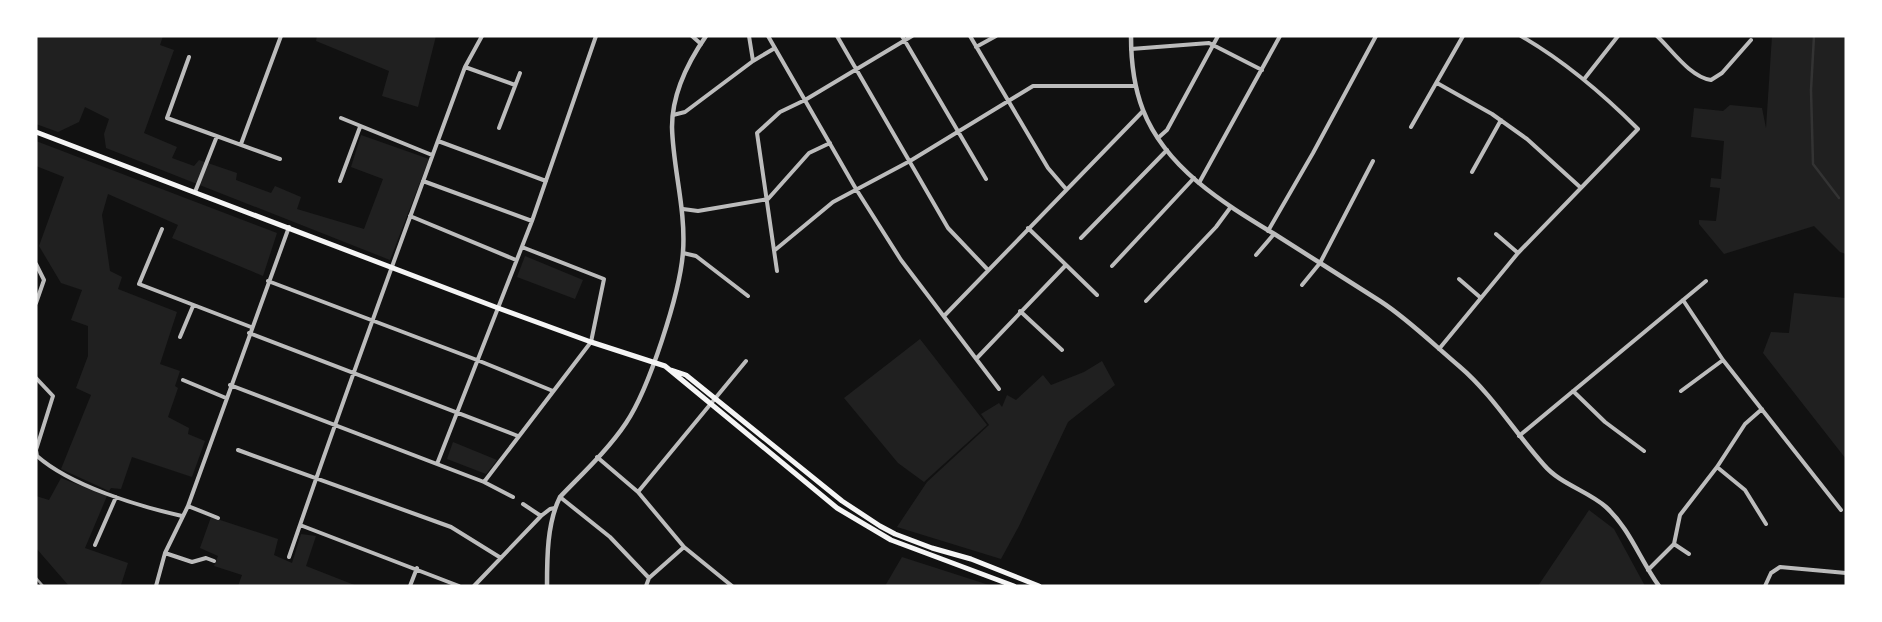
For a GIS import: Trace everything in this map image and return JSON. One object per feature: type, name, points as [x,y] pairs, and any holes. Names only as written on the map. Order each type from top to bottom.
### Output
[{"type":"main road","points":[[36,132],[390,268],[590,342],[653,362],[686,375],[842,501],[880,526],[895,534],[932,548],[971,559],[1039,586]]},
{"type":"main road","points":[[668,369],[837,508],[876,532],[1014,586]]},
{"type":"street","points":[[241,144],[280,36]]},
{"type":"street","points":[[289,557],[315,476],[374,321],[390,268],[465,67],[482,36]]},
{"type":"street","points":[[437,464],[532,221],[596,36]]},
{"type":"street","points":[[692,36],[701,44]]},
{"type":"street","points":[[547,586],[555,508],[560,497],[625,424],[641,395],[676,291],[683,252],[683,209],[673,138],[673,114],[676,96],[683,78],[706,36]]},
{"type":"street","points":[[749,36],[752,61]]},
{"type":"street","points":[[768,36],[856,189],[901,260],[945,315],[999,389]]},
{"type":"street","points":[[837,36],[948,228],[988,270]]},
{"type":"street","points":[[777,271],[757,133],[780,112],[805,100],[856,70],[903,38],[912,36]]},
{"type":"street","points":[[970,36],[1048,168],[1066,189]]},
{"type":"street","points":[[976,47],[996,36]]},
{"type":"street","points":[[1131,36],[1136,86],[1143,111],[1167,150],[1199,183],[1230,208],[1382,303],[1439,349],[1487,393],[1546,468],[1606,507],[1632,538],[1648,570],[1659,586]]},
{"type":"street","points":[[1158,138],[1167,130],[1218,36]]},
{"type":"street","points":[[1199,183],[1280,36]]},
{"type":"street","points":[[1268,231],[1313,153],[1376,36]]},
{"type":"street","points":[[1411,127],[1463,36]]},
{"type":"street","points":[[1439,349],[1518,253],[1580,186],[1638,129],[1584,78],[1564,62],[1521,36]]},
{"type":"street","points":[[1584,78],[1618,36]]},
{"type":"street","points":[[1657,36],[1696,74],[1704,79],[1716,79],[1751,40]]},
{"type":"street","points":[[903,38],[986,179]]},
{"type":"street","points":[[1131,49],[1209,43],[1262,70]]},
{"type":"street","points":[[673,114],[685,112],[752,61],[775,48]]},
{"type":"street","points":[[189,57],[167,118],[280,158]]},
{"type":"street","points":[[465,67],[515,85]]},
{"type":"street","points":[[500,128],[520,73]]},
{"type":"street","points":[[1437,83],[1501,120],[1534,145],[1580,186]]},
{"type":"street","points":[[775,250],[834,202],[910,160],[1033,86],[1136,86]]},
{"type":"street","points":[[945,315],[1143,111]]},
{"type":"street","points":[[341,118],[432,155]]},
{"type":"street","points":[[1472,172],[1501,120]]},
{"type":"street","points":[[340,181],[360,127]]},
{"type":"street","points":[[195,192],[217,136]]},
{"type":"street","points":[[438,141],[546,181]]},
{"type":"street","points":[[683,209],[698,211],[768,199],[809,153],[830,143]]},
{"type":"street","points":[[1080,238],[1167,150]]},
{"type":"street","points":[[1302,284],[1320,263],[1373,161]]},
{"type":"street","points":[[1112,266],[1194,178]]},
{"type":"street","points":[[423,181],[532,221]]},
{"type":"street","points":[[1146,301],[1216,227],[1230,208]]},
{"type":"street","points":[[410,216],[516,260]]},
{"type":"street","points":[[156,586],[165,553],[188,506],[230,385],[289,228]]},
{"type":"street","points":[[1028,228],[1097,295]]},
{"type":"street","points":[[162,229],[139,284],[251,328]]},
{"type":"street","points":[[1256,255],[1274,234]]},
{"type":"street","points":[[1496,234],[1518,253]]},
{"type":"street","points":[[484,482],[590,342],[604,279],[522,247]]},
{"type":"street","points":[[683,252],[696,256],[748,296]]},
{"type":"street","points":[[36,264],[44,280],[36,303]]},
{"type":"street","points":[[977,358],[1020,311],[1066,266]]},
{"type":"street","points":[[1459,279],[1481,298]]},
{"type":"street","points":[[268,281],[554,391]]},
{"type":"street","points":[[1519,436],[1706,281]]},
{"type":"street","points":[[1683,300],[1724,360],[1841,510]]},
{"type":"street","points":[[180,337],[193,306]]},
{"type":"street","points":[[1020,311],[1062,350]]},
{"type":"street","points":[[249,333],[518,436]]},
{"type":"street","points":[[1681,392],[1724,360]]},
{"type":"street","points":[[638,492],[746,361]]},
{"type":"street","points":[[36,378],[53,396],[36,450],[37,456],[51,469],[116,497],[182,516]]},
{"type":"street","points":[[183,380],[226,398]]},
{"type":"street","points":[[230,385],[484,482],[513,497]]},
{"type":"street","points":[[1573,392],[1605,422],[1644,451]]},
{"type":"street","points":[[1648,570],[1674,544],[1680,516],[1718,467],[1745,424],[1762,409]]},
{"type":"street","points":[[238,450],[315,476],[451,527],[501,558]]},
{"type":"street","points":[[597,457],[638,492],[684,547],[732,586]]},
{"type":"street","points":[[1718,467],[1745,490],[1766,524]]},
{"type":"street","points":[[95,545],[116,497]]},
{"type":"street","points":[[560,497],[610,537],[649,578]]},
{"type":"street","points":[[523,504],[541,516]]},
{"type":"street","points":[[188,506],[218,518]]},
{"type":"street","points":[[474,586],[541,516],[550,509],[555,508]]},
{"type":"street","points":[[300,525],[417,568],[459,586]]},
{"type":"street","points":[[1674,544],[1689,554]]},
{"type":"street","points":[[646,586],[649,578],[684,547]]},
{"type":"street","points":[[165,553],[192,562],[206,558],[214,561]]},
{"type":"street","points":[[1765,586],[1771,573],[1780,567],[1846,573]]},
{"type":"street","points":[[410,586],[417,568]]},
{"type":"shaded area","points":[[36,36],[163,36],[160,45],[174,50],[144,133],[177,147],[172,158],[194,166],[199,160],[237,173],[236,180],[271,193],[275,186],[301,197],[297,209],[364,229],[383,179],[351,167],[361,135],[429,159],[390,260],[106,148],[104,134],[109,119],[85,107],[79,122],[58,132],[36,124]]},
{"type":"shaded area","points":[[317,36],[436,36],[418,107],[382,96],[389,71],[316,41]]},
{"type":"shaded area","points":[[1772,36],[1846,36],[1846,254],[1840,252],[1814,226],[1724,254],[1699,224],[1699,220],[1716,221],[1720,188],[1710,187],[1711,178],[1721,179],[1724,141],[1691,137],[1694,108],[1723,111],[1730,105],[1762,108],[1766,128]]},
{"type":"shaded area","points":[[36,141],[277,233],[263,276],[172,238],[178,225],[108,194],[102,215],[110,271],[122,277],[118,289],[177,312],[160,364],[180,371],[175,386],[178,388],[168,417],[189,428],[188,434],[205,441],[192,477],[132,457],[121,489],[111,488],[109,491],[61,469],[91,395],[76,388],[88,356],[88,326],[71,320],[82,290],[61,283],[39,246],[64,177],[36,166]]},
{"type":"shaded area","points":[[525,256],[583,280],[575,299],[517,277]]},
{"type":"shaded area","points":[[1794,293],[1846,298],[1846,459],[1763,353],[1771,332],[1789,333]]},
{"type":"shaded area","points":[[920,339],[987,425],[924,482],[898,463],[844,398]]},
{"type":"shaded area","points":[[1102,361],[1115,385],[1068,422],[1019,526],[1001,559],[897,527],[927,482],[989,425],[981,414],[999,403],[1002,407],[1007,395],[1016,400],[1043,375],[1051,385],[1084,372]]},
{"type":"shaded area","points":[[453,442],[497,460],[486,474],[447,459]]},
{"type":"shaded area","points":[[61,478],[107,496],[85,548],[128,563],[121,585],[124,586],[69,586],[36,548],[36,496],[49,500]]},
{"type":"shaded area","points":[[1589,510],[1614,529],[1645,586],[1538,586]]},
{"type":"shaded area","points":[[211,517],[278,539],[274,555],[292,563],[301,534],[316,536],[306,566],[357,586],[238,586],[242,575],[214,566],[218,556],[200,548]]},
{"type":"shaded area","points":[[902,557],[992,586],[885,586]]},
{"type":"waterway","points":[[1814,36],[1811,90],[1813,164],[1839,198]]},
{"type":"railway","points":[[36,578],[43,586]]}]
